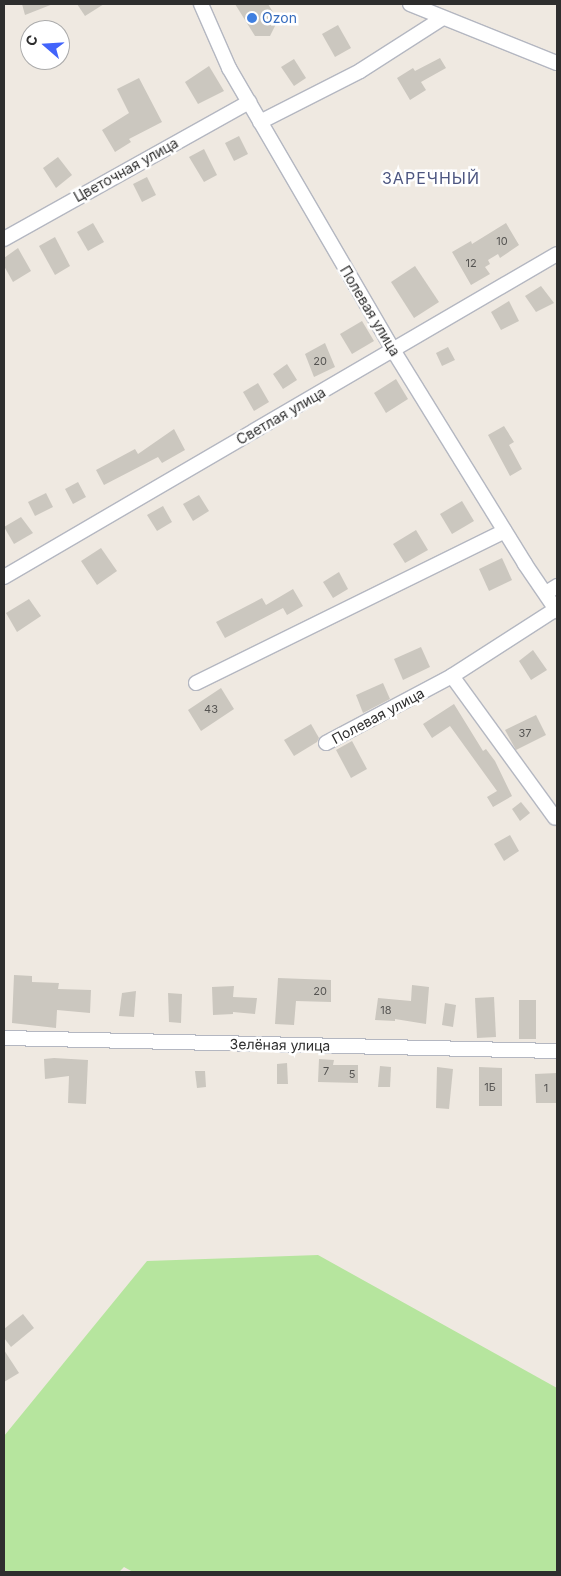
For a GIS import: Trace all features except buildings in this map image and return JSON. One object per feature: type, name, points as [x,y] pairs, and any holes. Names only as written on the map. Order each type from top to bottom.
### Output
[{"type":"street","name":"Полевая улица","points":[[201,4],[229,68],[393,350],[505,530],[552,590],[557,610],[452,676],[326,743]]},
{"type":"street","points":[[410,4],[557,63]]},
{"type":"street","points":[[260,122],[360,71],[443,18]]},
{"type":"street","name":"Цветочная улица","points":[[4,238],[249,102]]},
{"type":"street","name":"Светлая улица","points":[[4,577],[557,254]]},
{"type":"street","points":[[196,683],[505,530]]},
{"type":"street","points":[[452,676],[555,818]]},
{"type":"street","name":"Зелёная улица","points":[[4,1038],[557,1051]]},
{"type":"green space","points":[[318,1255],[557,1388],[557,1572],[133,1572],[124,1567],[119,1572],[4,1572],[4,1436],[147,1261]]},
{"type":"place","name":"Ozon","points":[[252,18]]},
{"type":"district","name":"ЗАРЕЧНЫЙ","points":[[431,178]]}]
